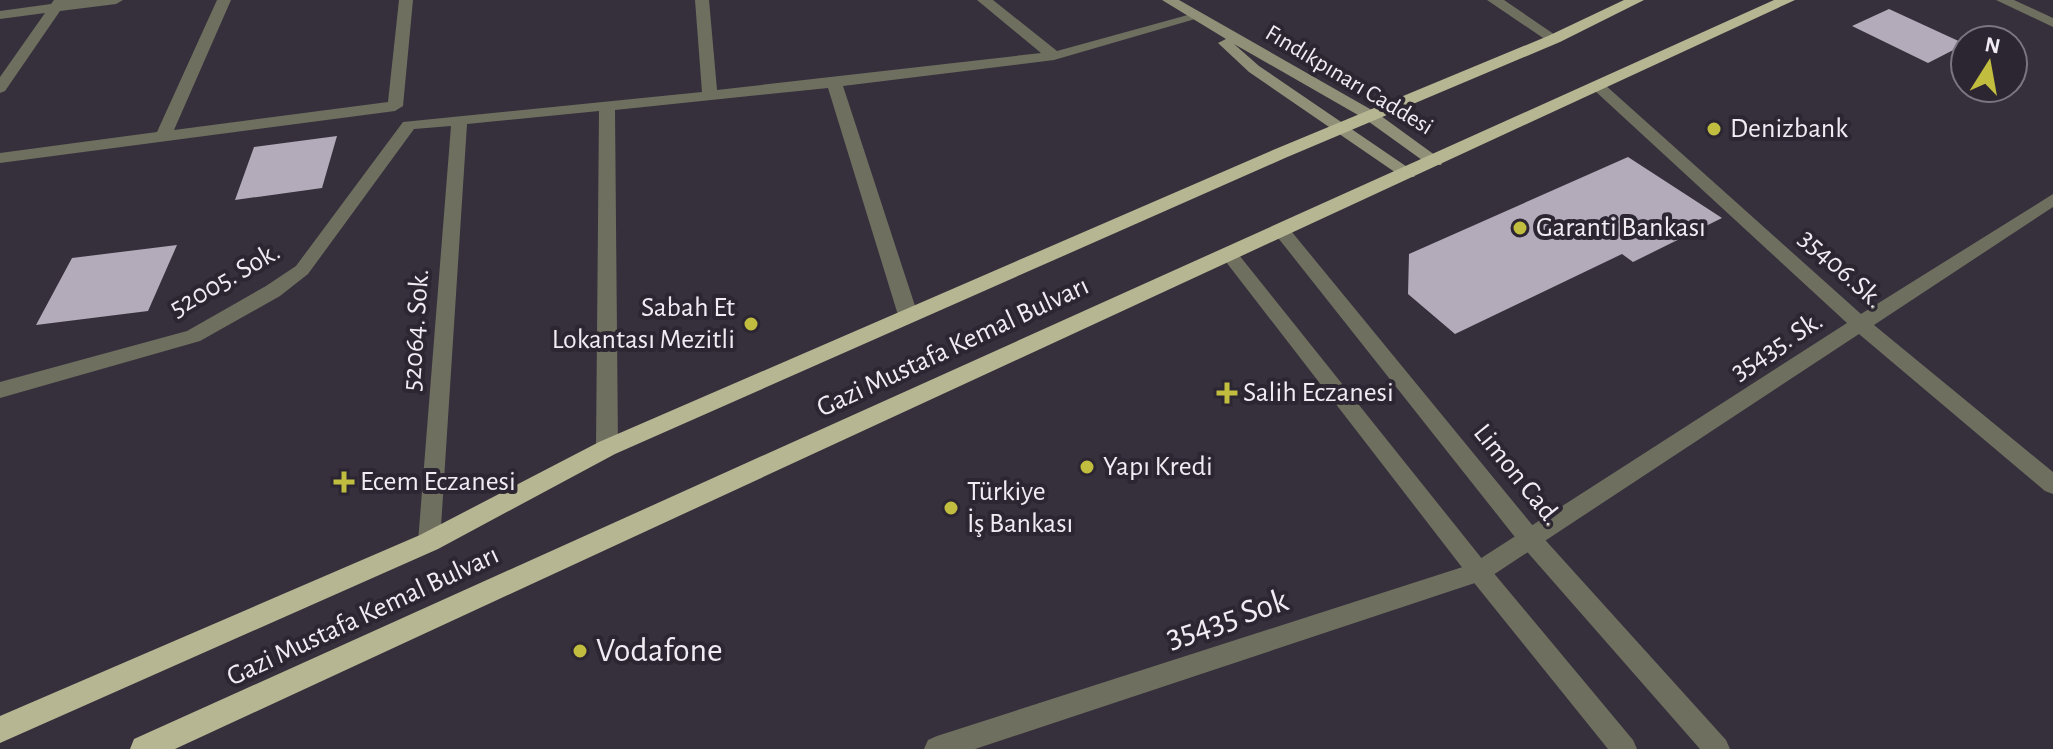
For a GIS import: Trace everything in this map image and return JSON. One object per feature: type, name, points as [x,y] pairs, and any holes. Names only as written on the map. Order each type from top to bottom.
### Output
[{"type":"highway","name":"Gazi Mustafa Kemal Bulvarı","points":[[0,730],[429,542],[607,448],[908,315],[1554,39],[1636,0]]},
{"type":"highway","name":"Gazi Mustafa Kemal Bulvarı","points":[[144,749],[190,738],[1229,254],[1787,0]]},
{"type":"main road","name":"Fındıkpınarı Caddesi","points":[[1169,0],[1371,116],[1435,161]]},
{"type":"main road","name":"Fındıkpınarı Caddesi","points":[[1195,17],[1254,69],[1408,173]]},
{"type":"street","points":[[0,15],[58,3],[116,0]]},
{"type":"street","points":[[163,137],[224,0]]},
{"type":"street","points":[[406,0],[395,106],[409,125],[710,96],[1054,56],[1195,17]]},
{"type":"street","points":[[702,0],[710,96]]},
{"type":"street","points":[[984,0],[1054,56]]},
{"type":"street","points":[[1494,0],[1554,39]]},
{"type":"street","points":[[2003,0],[2053,23]]},
{"type":"street","points":[[0,88],[58,3]]},
{"type":"street","points":[[834,82],[908,315]]},
{"type":"street","name":"35406.Sk.","points":[[1599,87],[1861,325],[2053,485]]},
{"type":"street","points":[[0,158],[395,106]]},
{"type":"street","points":[[607,106],[607,448]]},
{"type":"street","name":"52064. Sok.","points":[[429,542],[459,121]]},
{"type":"street","name":"52005. Sok.","points":[[0,390],[193,336],[273,291],[302,270],[409,125]]},
{"type":"street","name":"35435. Sk.","points":[[1530,539],[2053,199]]},
{"type":"street","name":"Limon Cad.","points":[[1281,230],[1530,539],[1717,749]]},
{"type":"street","points":[[1229,254],[1479,572],[1624,749]]},
{"type":"street","name":"35435 Sok","points":[[937,749],[1479,572],[1530,539]]},
{"type":"building","points":[[1889,9],[1949,37],[1949,52],[1928,63],[1852,26]]},
{"type":"building","points":[[337,136],[322,188],[235,200],[254,147]]},
{"type":"building","points":[[1628,157],[1722,218],[1633,262],[1622,254],[1455,334],[1408,294],[1409,254]]},
{"type":"building","points":[[177,245],[148,311],[36,325],[72,258]]},
{"type":"place","name":"Denizbank","points":[[1714,129]]},
{"type":"place","name":"Garanti Bankası","points":[[1520,228]]},
{"type":"place","name":"Sabah Et Lokantası Mezitli","points":[[751,324]]},
{"type":"place","name":"Salih Eczanesi","points":[[1227,393]]},
{"type":"place","name":"Yapı Kredi","points":[[1087,467]]},
{"type":"place","name":"Ecem Eczanesi","points":[[344,482]]},
{"type":"place","name":"Türkiye İş Bankası","points":[[951,508]]},
{"type":"place","name":"Vodafone","points":[[580,651]]}]
